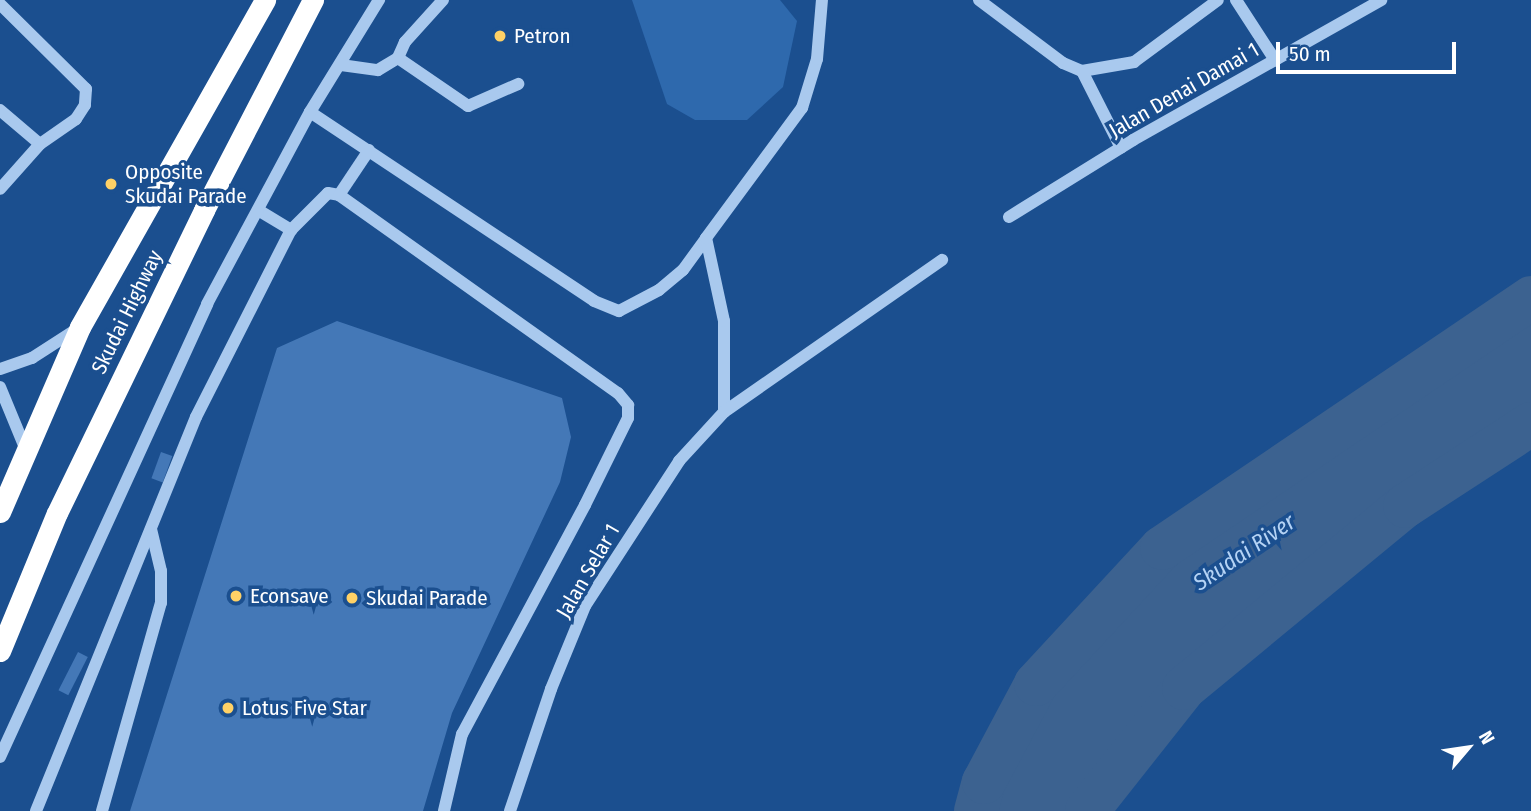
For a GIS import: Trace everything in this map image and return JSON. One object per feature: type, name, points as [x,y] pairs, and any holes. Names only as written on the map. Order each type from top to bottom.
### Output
[{"type":"highway","name":"Skudai Highway","points":[[0,512],[80,327],[265,0]]},
{"type":"highway","name":"Skudai Highway","points":[[0,651],[57,513],[204,210],[313,0]]},
{"type":"street","points":[[0,757],[154,415],[310,112],[379,0]]},
{"type":"street","points":[[341,65],[378,70],[398,58],[405,42],[443,0]]},
{"type":"street","points":[[310,112],[594,301],[619,311],[675,276],[706,239],[802,107],[817,59],[822,0]]},
{"type":"street","points":[[979,0],[1063,63],[1082,71],[1134,62],[1218,0]]},
{"type":"street","points":[[1236,0],[1273,56]]},
{"type":"street","name":"Jalan Denai Damai 1","points":[[1009,217],[1119,144],[1273,56],[1381,0]]},
{"type":"street","points":[[0,4],[86,89],[85,105],[76,119],[40,144],[0,189]]},
{"type":"street","points":[[398,58],[468,106],[518,84]]},
{"type":"street","points":[[1082,71],[1119,144]]},
{"type":"street","points":[[0,110],[40,144]]},
{"type":"street","points":[[339,195],[369,150]]},
{"type":"street","points":[[36,811],[195,417],[290,232],[320,196],[339,195],[618,393],[628,405],[628,418],[591,493],[462,734],[444,811]]},
{"type":"street","points":[[257,212],[290,232]]},
{"type":"street","points":[[706,239],[724,321],[724,412]]},
{"type":"street","points":[[724,412],[942,260]]},
{"type":"street","points":[[0,369],[32,358],[80,327]]},
{"type":"street","points":[[0,387],[26,450]]},
{"type":"street","name":"Jalan Selar 1","points":[[510,811],[551,689],[585,606],[679,461],[724,412]]},
{"type":"street","points":[[102,811],[161,603],[161,570],[150,529]]},
{"type":"shaded area","points":[[632,0],[780,0],[797,21],[783,87],[747,120],[695,120],[667,104]]},
{"type":"water","name":"Skudai River","points":[[1531,298],[1531,424],[1405,506],[1184,688],[1087,811],[976,811],[984,782],[1036,684],[1162,548]]},
{"type":"building","name":"Skudai Parade","points":[[337,321],[562,398],[571,437],[560,482],[452,713],[423,811],[130,811],[277,348]]},
{"type":"building","points":[[161,452],[172,456],[163,482],[151,478]]},
{"type":"building","points":[[78,652],[88,657],[68,695],[58,690]]},
{"type":"waterway","points":[[976,811],[984,782],[1036,684],[1162,548],[1531,298]]},
{"type":"waterway","points":[[1087,811],[1184,688],[1405,506],[1531,424]]},
{"type":"place","name":"Petron","points":[[500,36]]},
{"type":"place","name":"Opposite Skudai Parade","points":[[111,184]]},
{"type":"place","name":"Econsave","points":[[236,596]]},
{"type":"place","name":"Skudai Parade","points":[[352,598]]},
{"type":"place","name":"Lotus Five Star","points":[[228,708]]}]
